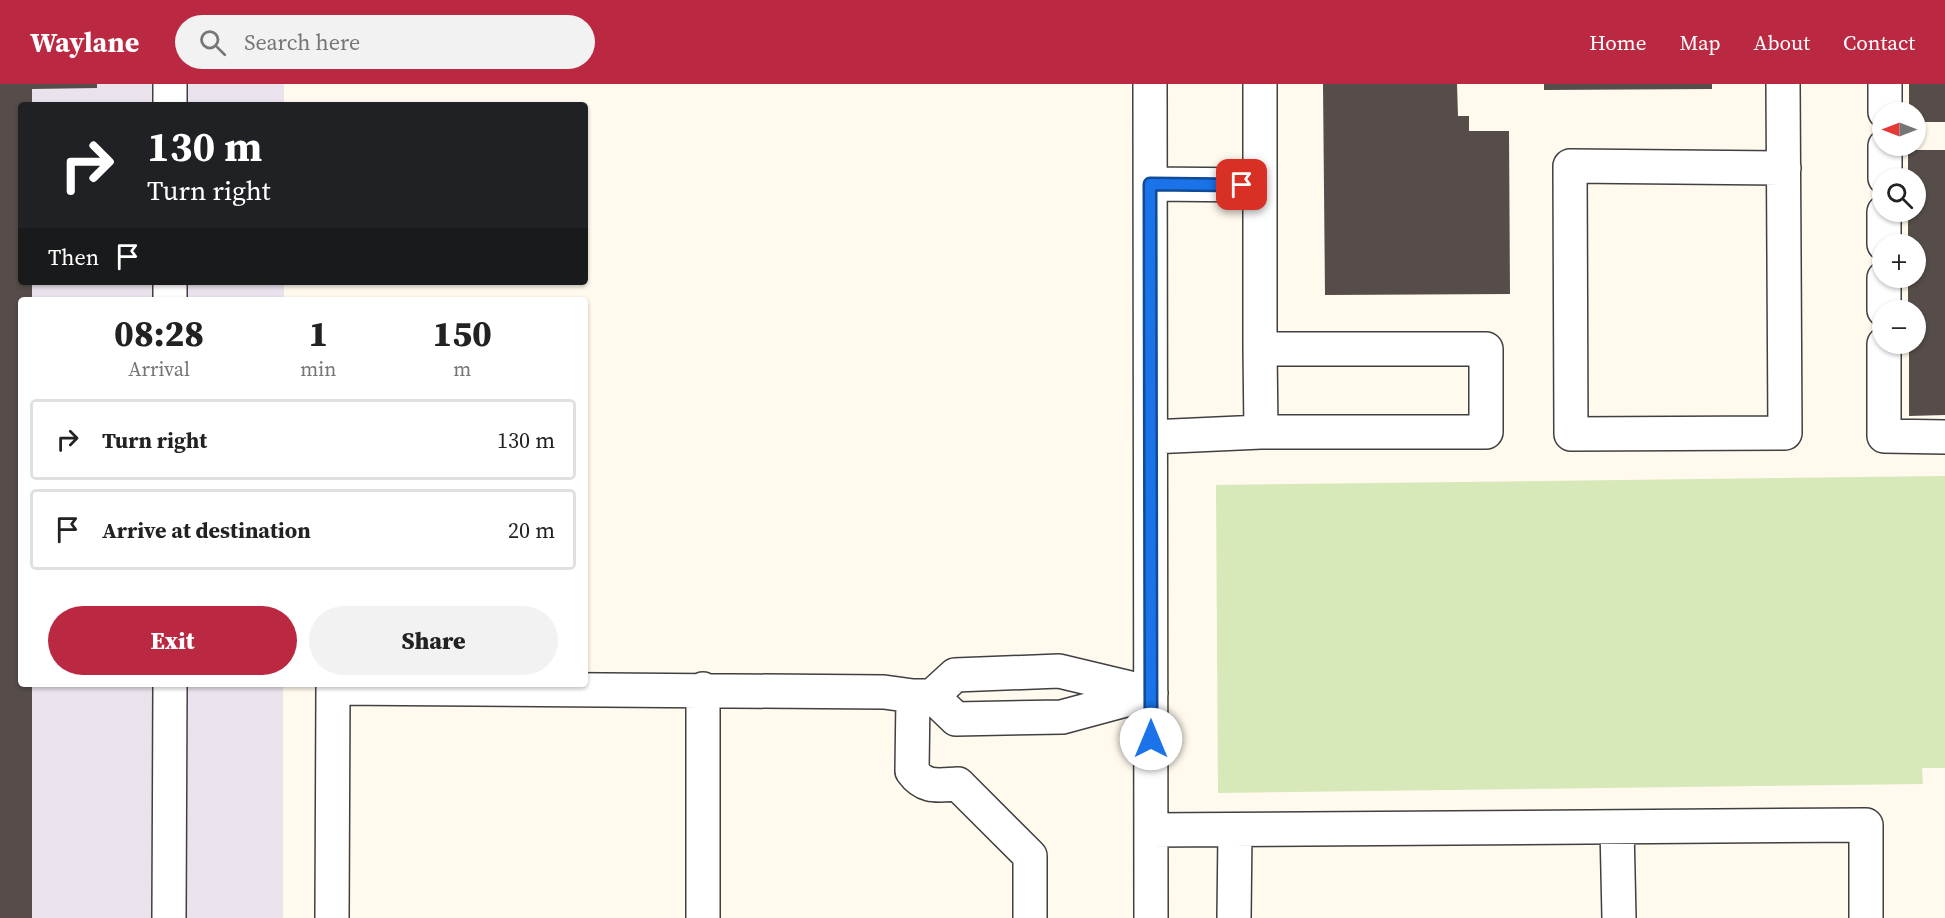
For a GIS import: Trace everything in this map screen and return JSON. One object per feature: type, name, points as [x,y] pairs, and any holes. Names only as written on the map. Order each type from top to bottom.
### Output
[{"type":"street","points":[[170,84],[170,102]]},
{"type":"street","points":[[1150,84],[1151,918]]},
{"type":"street","points":[[1260,84],[1261,432]]},
{"type":"street","points":[[1783,84],[1784,168],[1785,433],[1571,434],[1570,166],[1784,168]]},
{"type":"street","points":[[1885,84],[1885,102]]},
{"type":"street","points":[[1150,184],[1260,185]]},
{"type":"street","points":[[1151,437],[1261,432],[1486,432],[1486,349],[1260,350]]},
{"type":"street","points":[[1884,354],[1884,436],[1945,437]]},
{"type":"street","points":[[1030,918],[1030,856],[958,784],[930,785],[919,781],[912,771],[922,696],[955,675],[1059,671],[1151,693]]},
{"type":"street","points":[[981,674],[981,719]]},
{"type":"street","points":[[170,687],[170,918]]},
{"type":"street","points":[[332,918],[333,688],[884,692],[922,696],[956,719],[1062,717],[1151,693]]},
{"type":"street","points":[[703,689],[703,918]]},
{"type":"street","points":[[1151,830],[1866,825],[1866,918]]},
{"type":"street","points":[[1617,827],[1619,918]]},
{"type":"street","points":[[1234,918],[1235,831]]},
{"type":"shaded area","points":[[0,84],[284,84],[284,102],[18,102],[18,285],[284,285],[284,297],[18,297],[18,687],[283,687],[283,918],[0,918]]},
{"type":"green space","points":[[1945,476],[1945,768],[1922,768],[1923,784],[1218,793],[1216,485]]},
{"type":"building","points":[[0,84],[97,84],[97,88],[32,89],[32,102],[18,102],[18,285],[32,285],[32,297],[18,297],[18,687],[32,687],[32,918],[0,918]]},
{"type":"building","points":[[1323,84],[1457,84],[1458,116],[1469,116],[1469,131],[1509,131],[1510,294],[1325,295]]},
{"type":"building","points":[[1544,84],[1712,84],[1712,89],[1544,90]]},
{"type":"building","points":[[1909,84],[1945,84],[1945,122],[1926,122],[1926,102],[1909,102]]},
{"type":"building","points":[[1926,150],[1945,150],[1945,415],[1909,416],[1909,354],[1926,354],[1926,300],[1908,300],[1908,288],[1926,288],[1926,234],[1908,234],[1908,222],[1926,222],[1926,168],[1908,168],[1908,156],[1926,156]]},
{"type":"route","points":[[1151,739],[1150,184],[1242,185]]}]
